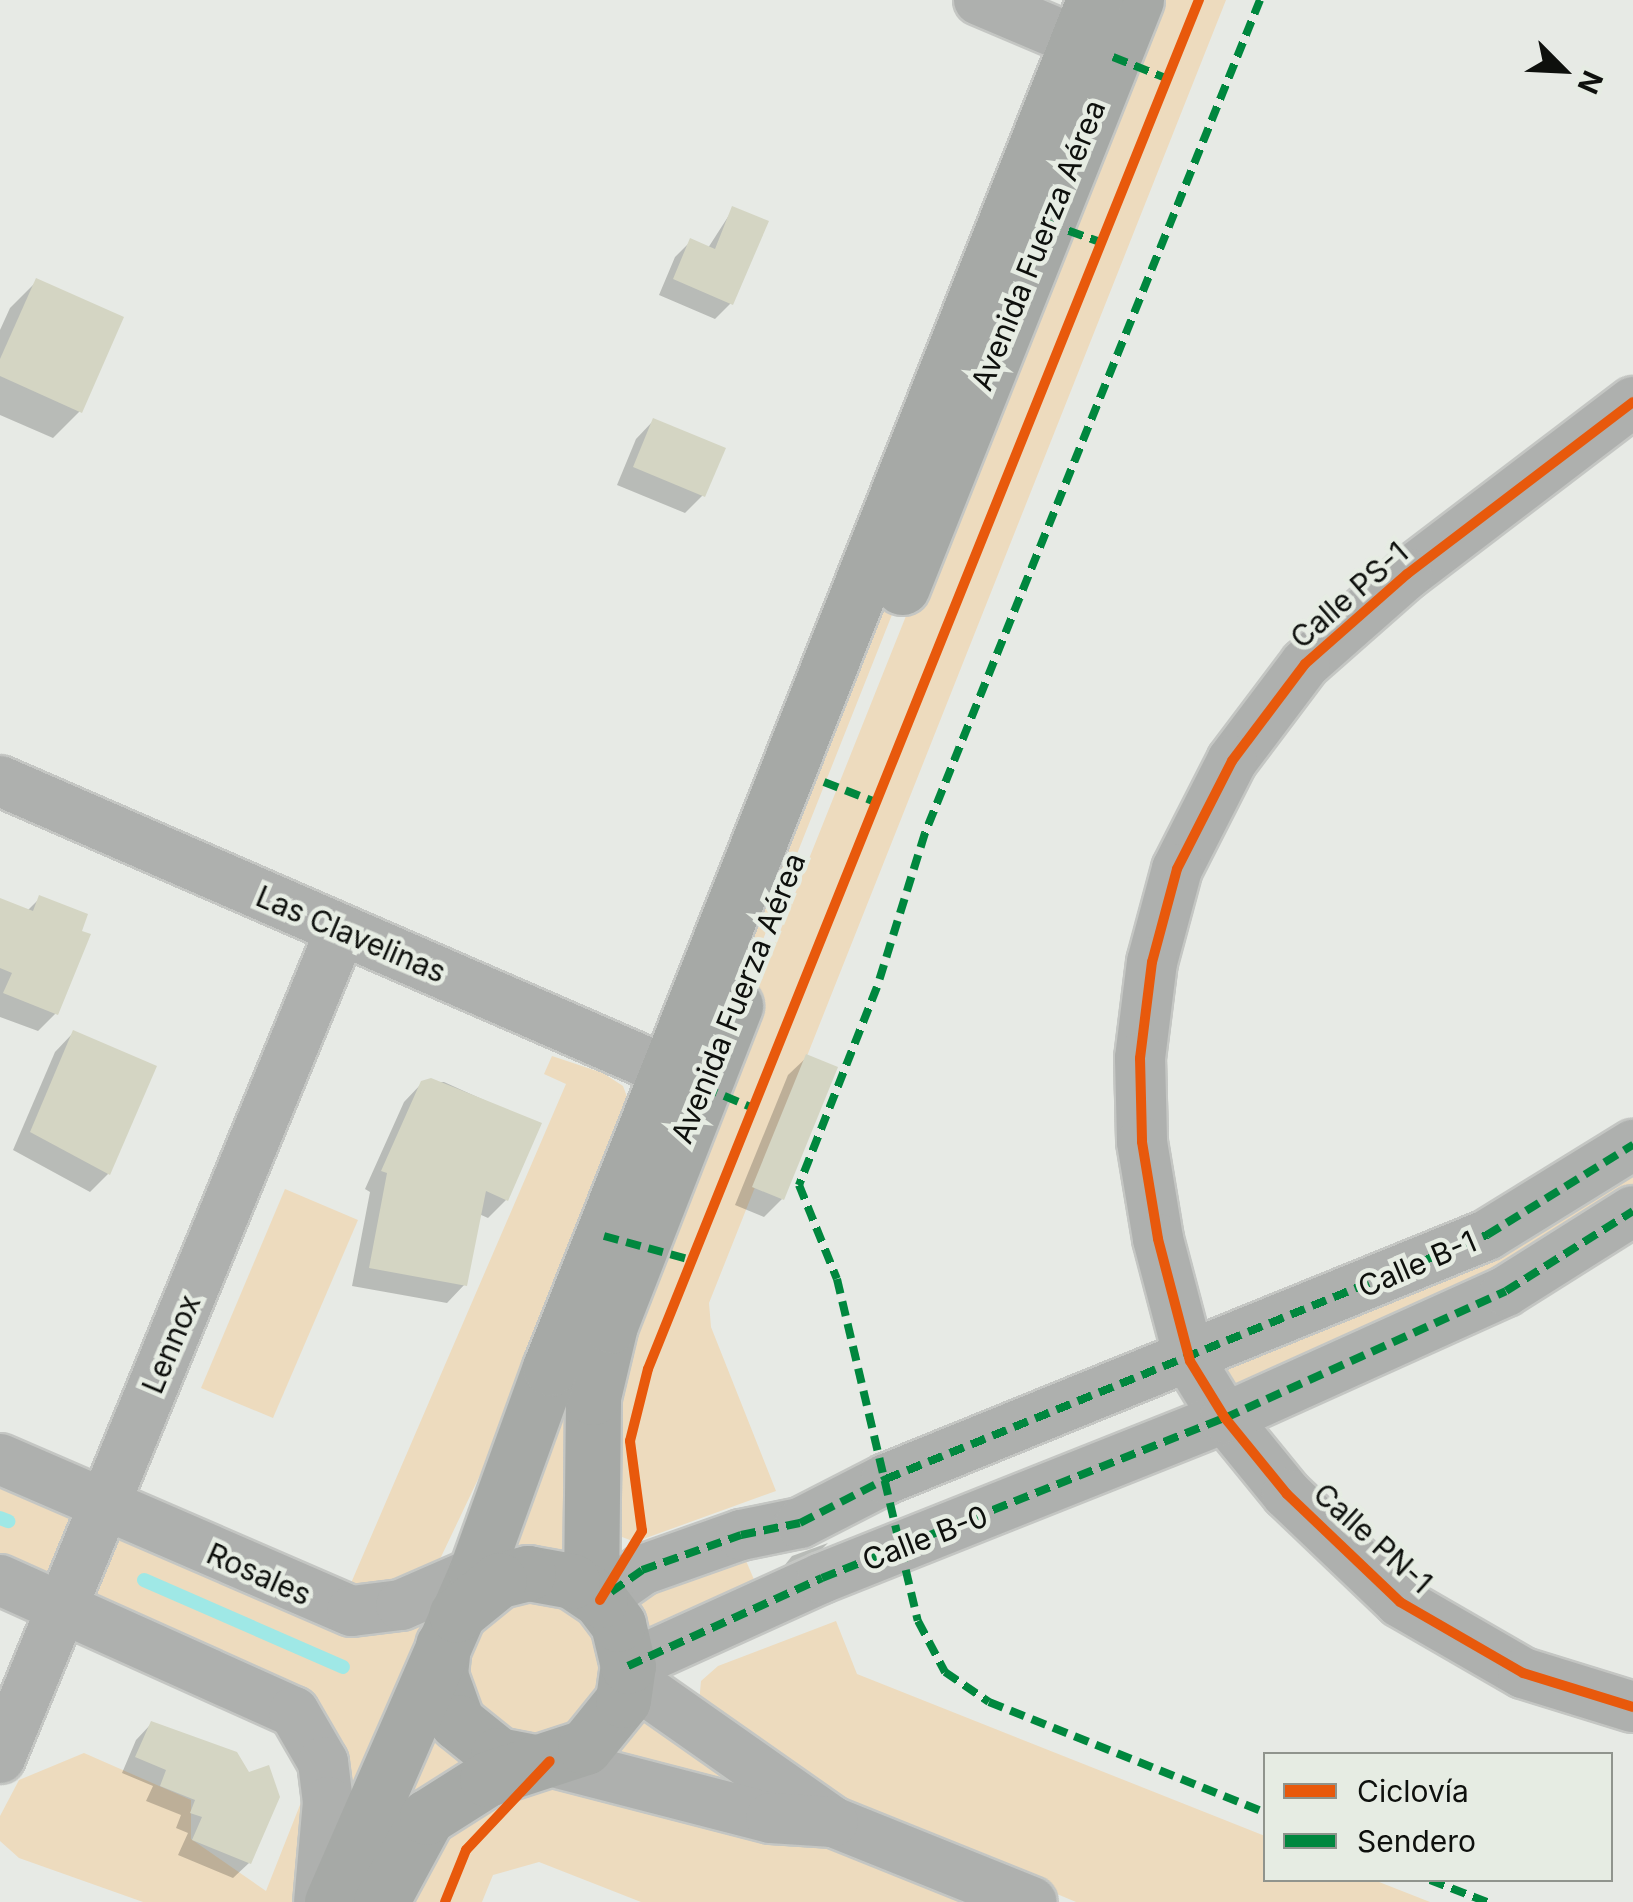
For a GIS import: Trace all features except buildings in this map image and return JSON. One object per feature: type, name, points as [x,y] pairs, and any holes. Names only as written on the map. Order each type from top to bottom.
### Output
[{"type":"main road","name":"Avenida Fuerza Aérea","points":[[502,1572],[685,1079],[1095,33],[1136,0]]},
{"type":"main road","name":"Avenida Fuerza Aérea","points":[[628,1672],[618,1624],[596,1596],[594,1397],[610,1325],[685,1079]]},
{"type":"main road","points":[[332,1902],[447,1632],[485,1587],[502,1572],[550,1574],[596,1596]]},
{"type":"main road","points":[[447,1632],[440,1676],[457,1722],[498,1755],[542,1761]]},
{"type":"main road","points":[[381,1902],[427,1817],[452,1796],[600,1735],[622,1700],[628,1672]]},
{"type":"street","points":[[980,0],[1095,33]]},
{"type":"street","name":"Calle PS-1","points":[[1190,1361],[1154,1219],[1142,1142],[1140,1058],[1152,962],[1178,869],[1232,761],[1304,664],[1407,574],[1633,402]]},
{"type":"street","name":"Las Clavelinas","points":[[0,782],[685,1079]]},
{"type":"street","name":"Lennox","points":[[0,1758],[341,930]]},
{"type":"street","name":"Calle B-1","points":[[1190,1361],[1488,1235],[1633,1144]]},
{"type":"street","name":"Calle B-1","points":[[1225,1418],[1506,1291],[1633,1212]]},
{"type":"street","points":[[596,1596],[642,1570],[741,1535],[800,1523],[886,1479],[1190,1361]]},
{"type":"street","name":"Calle PN-1","points":[[1190,1361],[1225,1418],[1286,1494],[1400,1602],[1523,1672],[1633,1707]]},
{"type":"street","name":"Calle B-0","points":[[628,1672],[822,1578],[1225,1418]]},
{"type":"street","name":"Rosales","points":[[0,1460],[352,1611],[401,1605],[502,1572]]},
{"type":"street","points":[[0,1580],[294,1712],[323,1762],[328,1802],[319,1902]]},
{"type":"street","points":[[628,1672],[833,1822],[1032,1902]]},
{"type":"street","points":[[542,1761],[772,1818],[833,1822]]},
{"type":"shaded area","points":[[1136,0],[610,1325],[618,1624],[585,1747],[1032,1902],[641,1902],[539,1862],[493,1875],[482,1902],[319,1902],[310,1731],[0,1580],[0,1459],[325,1604],[446,1585]]},
{"type":"shaded area","points":[[1152,0],[1226,0],[709,1303],[711,1327],[776,1491],[635,1542],[617,1535],[607,1509],[630,1307]]},
{"type":"shaded area","points":[[552,1056],[603,1073],[623,1086],[629,1102],[491,1452],[441,1557],[417,1576],[345,1597],[566,1084],[544,1074]]},
{"type":"shaded area","points":[[1633,1145],[1633,1211],[1225,1418],[1190,1361]]},
{"type":"shaded area","points":[[285,1189],[358,1220],[273,1418],[201,1388]]},
{"type":"shaded area","points":[[741,1549],[758,1589],[652,1644],[636,1599]]},
{"type":"shaded area","points":[[836,1621],[857,1674],[1263,1835],[1263,1882],[1379,1882],[1430,1902],[1076,1902],[825,1796],[699,1703],[701,1681],[718,1666]]},
{"type":"shaded area","points":[[646,1718],[784,1796],[612,1756]]},
{"type":"shaded area","points":[[84,1753],[191,1800],[191,1839],[266,1891],[313,1772],[304,1902],[143,1902],[19,1858],[0,1841],[0,1816],[19,1780]]},
{"type":"waterway","points":[[0,1518],[8,1521]]},
{"type":"waterway","points":[[144,1580],[343,1667]]},
{"type":"marked path","points":[[1260,0],[925,833],[877,987],[799,1185],[837,1279],[918,1621],[945,1672],[989,1702],[1263,1812]]},
{"type":"marked path","points":[[1113,57],[1168,79]]},
{"type":"marked path","points":[[1047,223],[1100,242]]},
{"type":"marked path","points":[[824,782],[878,803]]},
{"type":"marked path","points":[[703,1087],[753,1108]]},
{"type":"marked path","points":[[611,1592],[642,1570],[741,1535],[800,1523],[886,1479],[1487,1235],[1633,1145]]},
{"type":"marked path","points":[[628,1666],[822,1578],[1225,1418],[1506,1291],[1633,1211]]},
{"type":"marked path","points":[[604,1236],[691,1260]]},
{"type":"marked path","points":[[1435,1882],[1487,1902]]},
{"type":"cycle path","points":[[600,1600],[642,1531],[630,1441],[648,1369],[1199,0]]},
{"type":"cycle path","points":[[1633,402],[1407,574],[1305,664],[1232,761],[1177,869],[1152,962],[1140,1058],[1142,1142],[1158,1239],[1190,1361],[1225,1418],[1287,1494],[1400,1602],[1523,1673],[1633,1707]]},
{"type":"cycle path","points":[[445,1902],[466,1850],[550,1761]]}]
